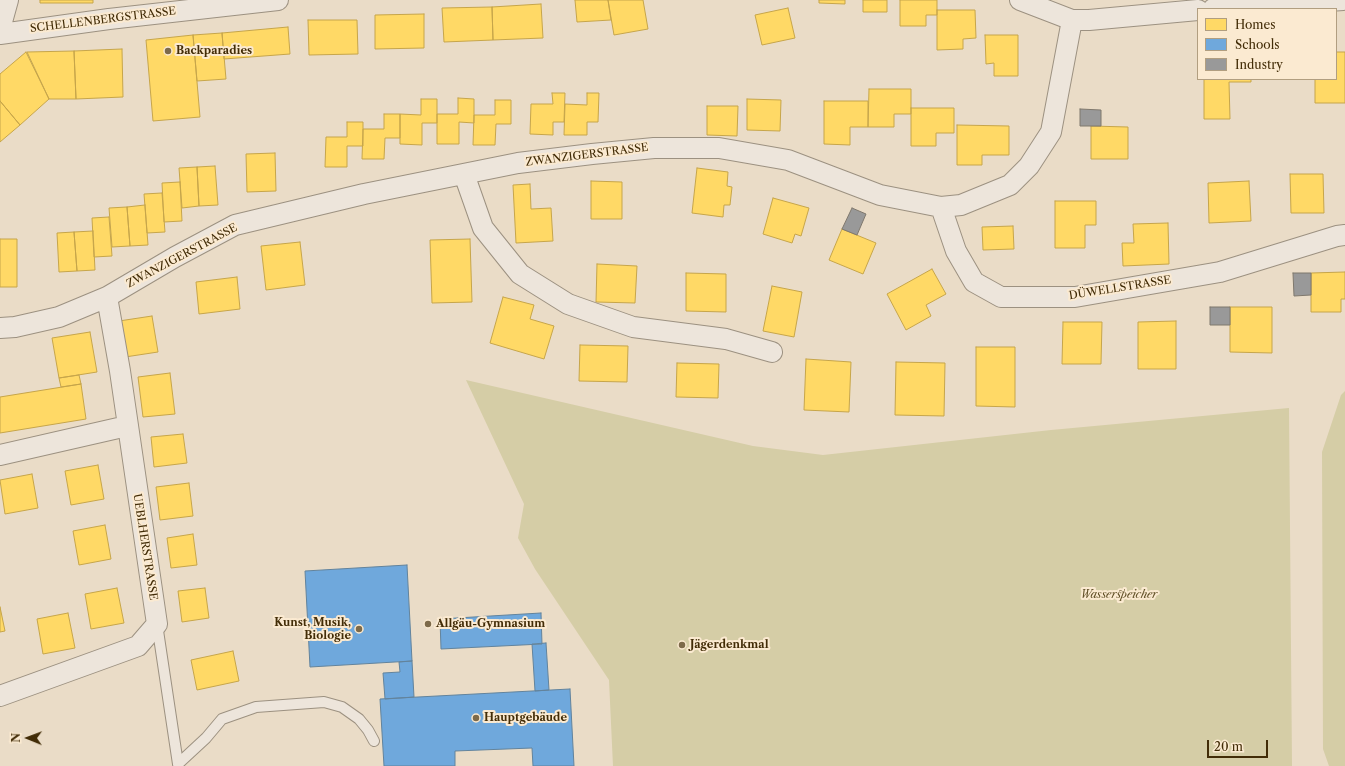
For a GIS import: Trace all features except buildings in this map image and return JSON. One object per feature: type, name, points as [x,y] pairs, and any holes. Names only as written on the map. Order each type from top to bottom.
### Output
[{"type":"street","points":[[0,29],[8,0]]},
{"type":"street","name":"SCHELLENBERGSTRASSE","points":[[0,34],[108,19],[278,0]]},
{"type":"street","points":[[1020,0],[1072,20],[1089,20],[1197,10]]},
{"type":"street","points":[[1227,8],[1343,0]]},
{"type":"street","name":"ZWANZIGERSTRASSE","points":[[0,328],[15,327],[59,317],[107,297],[175,257],[235,226],[364,194],[518,163],[654,148],[719,148],[788,160],[880,195],[942,208],[961,205],[1010,185],[1029,166],[1051,132],[1072,20]]},
{"type":"street","points":[[464,174],[483,228],[520,274],[568,304],[633,328],[726,339],[772,352]]},
{"type":"street","name":"DÜWELLSTRASSE","points":[[942,208],[956,251],[974,282],[1001,296],[1075,297],[1220,272],[1337,236],[1345,235]]},
{"type":"street","name":"UEBLHERSTRASSE","points":[[107,297],[120,371],[157,624]]},
{"type":"street","points":[[0,455],[127,426]]},
{"type":"street","points":[[0,696],[138,646],[157,624]]},
{"type":"lane","points":[[157,624],[178,764],[206,738],[222,719],[256,707],[324,702],[342,707],[359,719],[374,740]]},
{"type":"green space","name":"Wasserspeicher","points":[[466,380],[753,446],[823,455],[1051,430],[1289,408],[1292,766],[613,766],[609,680],[535,569],[518,538],[524,504]]},
{"type":"green space","points":[[1345,391],[1345,766],[1329,766],[1323,749],[1322,452],[1341,395]]},
{"type":"place","name":"Backparadies","points":[[168,51]]},
{"type":"place","name":"Allgäu-Gymnasium","points":[[428,624]]},
{"type":"place","name":"Kunst, Musik, Biologie","points":[[359,629]]},
{"type":"place","name":"Jägerdenkmal","points":[[682,645]]},
{"type":"place","name":"Hauptgebäude","points":[[476,718]]}]
